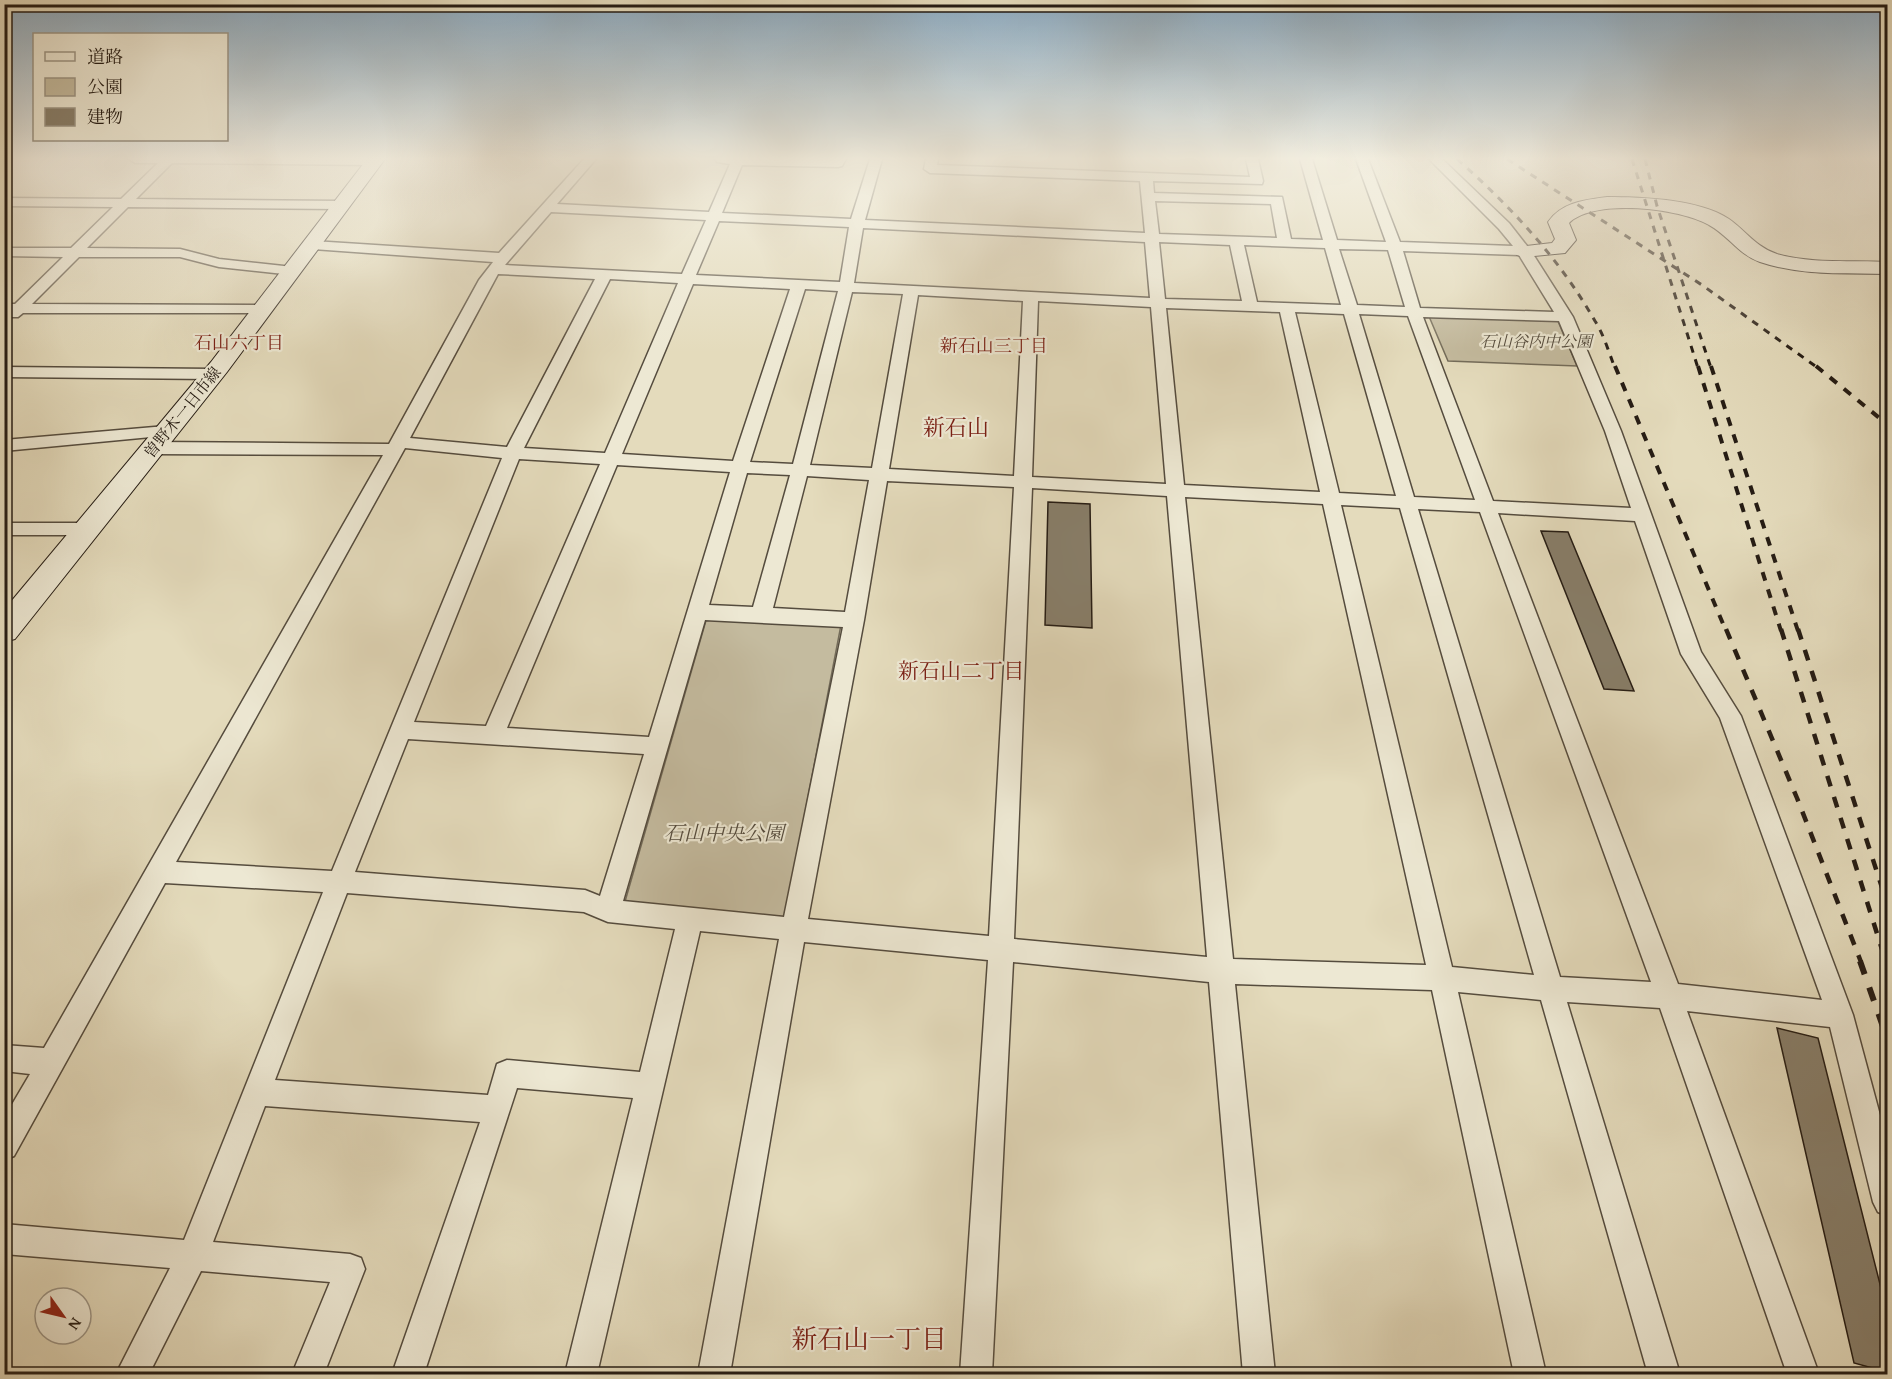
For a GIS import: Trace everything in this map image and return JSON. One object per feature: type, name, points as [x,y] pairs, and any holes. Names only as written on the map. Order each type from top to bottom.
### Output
[{"type":"main road","name":"曽野木一日市線","points":[[5,631],[213,374],[328,223]]},
{"type":"main road","points":[[1524,251],[1558,249],[1566,240],[1559,223]]},
{"type":"main road","points":[[1720,223],[1746,248],[1780,261],[1887,268]]},
{"type":"street","points":[[4,322],[12,308],[75,253],[103,223]]},
{"type":"street","points":[[4,1146],[498,264],[534,223]]},
{"type":"street","points":[[494,734],[709,223]]},
{"type":"street","points":[[761,615],[846,287],[857,223]]},
{"type":"street","points":[[864,223],[1152,238],[1524,251]]},
{"type":"street","points":[[1151,223],[1259,1374]]},
{"type":"street","points":[[1281,223],[1285,242]]},
{"type":"street","points":[[1326,223],[1664,1374]]},
{"type":"street","points":[[1386,223],[1414,312],[1669,996],[1803,1374]]},
{"type":"street","points":[[1501,223],[1524,251],[1565,317],[1613,431],[1691,654],[1730,716],[1840,1015],[1887,1202]]},
{"type":"street","points":[[1236,240],[1251,307]]},
{"type":"street","points":[[313,245],[605,274],[1287,309],[1565,317]]},
{"type":"street","points":[[4,252],[180,253],[219,262],[293,271]]},
{"type":"street","points":[[132,1374],[193,1255],[255,1092],[513,452],[605,274]]},
{"type":"street","points":[[608,911],[740,467],[799,284]]},
{"type":"street","points":[[714,1374],[794,928],[854,620],[911,291]]},
{"type":"street","points":[[976,1374],[1001,951],[1031,296]]},
{"type":"street","points":[[12,308],[263,310]]},
{"type":"street","points":[[1287,309],[1442,978],[1530,1374]]},
{"type":"street","points":[[4,372],[213,374]]},
{"type":"street","points":[[4,446],[160,440],[396,446],[740,467],[1643,515]]},
{"type":"street","points":[[4,529],[85,530]]},
{"type":"street","points":[[697,612],[854,620]]},
{"type":"street","points":[[401,730],[494,734],[657,746]]},
{"type":"street","points":[[159,872],[339,882],[585,901],[608,911],[1222,971],[1442,978],[1552,989],[1669,996],[1840,1015]]},
{"type":"street","points":[[581,1374],[690,920]]},
{"type":"street","points":[[4,1058],[52,1062]]},
{"type":"street","points":[[408,1374],[498,1109],[507,1074],[649,1086]]},
{"type":"street","points":[[255,1092],[498,1109]]},
{"type":"street","points":[[4,1239],[350,1269],[308,1374]]},
{"type":"green space","name":"石山谷内中公園","points":[[1428,314],[1557,319],[1577,366],[1448,361]]},
{"type":"green space","name":"石山中央公園","points":[[707,617],[841,625],[785,917],[624,905]]},
{"type":"building","points":[[1048,502],[1090,504],[1092,628],[1045,625]]},
{"type":"building","points":[[1541,531],[1568,532],[1634,691],[1604,689]]},
{"type":"building","points":[[1777,1028],[1818,1038],[1887,1312],[1887,1372],[1854,1363]]},
{"type":"railway","points":[[1523,223],[1550,255],[1581,298],[1604,338],[1615,368]]},
{"type":"railway","points":[[1607,223],[1664,260]]},
{"type":"railway","points":[[1652,223],[1664,260]]},
{"type":"railway","points":[[1663,223],[1678,270]]},
{"type":"railway","points":[[1664,260],[1678,270]]},
{"type":"railway","points":[[1664,260],[1698,368]]},
{"type":"railway","points":[[1678,270],[1818,368]]},
{"type":"railway","points":[[1678,270],[1711,368]]},
{"type":"railway","points":[[1615,366],[1726,631]]},
{"type":"railway","points":[[1698,366],[1781,631]]},
{"type":"railway","points":[[1711,366],[1798,631]]},
{"type":"railway","points":[[1816,366],[1888,425]]},
{"type":"railway","points":[[1726,629],[1797,798],[1861,962]]},
{"type":"railway","points":[[1781,629],[1886,962]]},
{"type":"railway","points":[[1798,629],[1888,906]]},
{"type":"railway","points":[[1860,961],[1888,1041]]},
{"type":"railway","points":[[1886,961],[1888,968]]},
{"type":"district","name":"石山六丁目","points":[[239,342]]},
{"type":"district","name":"新石山三丁目","points":[[994,345]]},
{"type":"district","name":"新石山","points":[[956,427]]},
{"type":"district","name":"新石山二丁目","points":[[961,670]]},
{"type":"district","name":"新石山一丁目","points":[[869,1338]]}]
